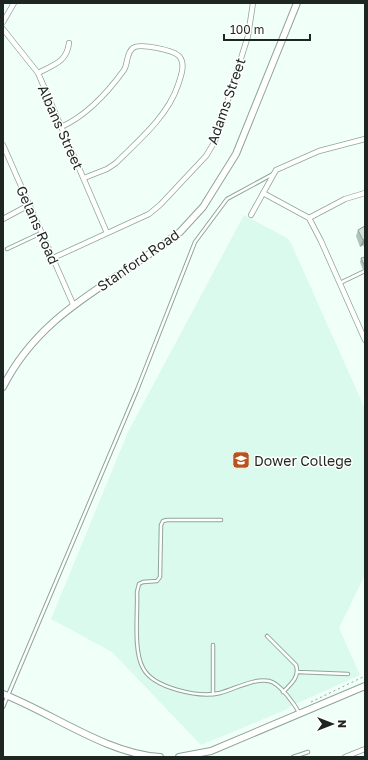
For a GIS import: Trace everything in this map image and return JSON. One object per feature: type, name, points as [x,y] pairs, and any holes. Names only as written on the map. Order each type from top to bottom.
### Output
[{"type":"main road","name":"Stanford Road","points":[[3,387],[18,360],[30,344],[73,304],[166,243],[180,232],[203,206],[236,154],[297,3]]},
{"type":"main road","points":[[201,757],[211,751],[365,686]]},
{"type":"main road","points":[[6,695],[117,747],[143,755],[160,757]]},
{"type":"main road","points":[[179,757],[211,751]]},
{"type":"street","points":[[3,22],[14,3]]},
{"type":"street","name":"Adams Street","points":[[53,258],[149,214],[160,205],[210,149],[219,130],[248,36],[253,3]]},
{"type":"street","name":"Albans Street","points":[[3,29],[38,73],[107,233]]},
{"type":"street","points":[[38,73],[63,59],[68,52],[69,43]]},
{"type":"street","points":[[62,127],[84,115],[124,69],[130,51],[133,48],[144,46],[173,53],[180,58],[183,64],[181,75],[169,106],[116,163],[107,169],[84,178]]},
{"type":"street","points":[[251,215],[273,174],[282,167],[319,151],[365,139]]},
{"type":"street","name":"Gelans Road","points":[[3,145],[73,304]]},
{"type":"street","points":[[263,193],[309,218],[365,340]]},
{"type":"street","points":[[309,218],[345,199],[365,193]]},
{"type":"street","points":[[3,219],[29,205]]},
{"type":"street","points":[[345,757],[365,749]]},
{"type":"lane","points":[[3,708],[6,695],[137,390],[195,242],[227,199],[273,174]]},
{"type":"lane","points":[[7,249],[41,233]]},
{"type":"lane","points":[[340,283],[365,271]]},
{"type":"lane","points":[[221,520],[163,521],[160,528],[160,577],[157,581],[143,582],[139,584],[137,592],[138,649],[143,668],[150,677],[170,688],[191,692],[213,694],[264,680],[274,683],[293,702],[300,714]]},
{"type":"lane","points":[[267,636],[296,665],[298,672],[296,678],[283,692]]},
{"type":"lane","points":[[213,645],[213,694]]},
{"type":"lane","points":[[298,672],[348,674]]},
{"type":"lane","points":[[293,757],[308,752]]},
{"type":"path","points":[[311,702],[365,676]]},
{"type":"shaded area","name":"Dower College","points":[[244,215],[287,238],[291,243],[365,409],[365,575],[339,628],[360,675],[289,707],[288,709],[201,745],[112,652],[51,619],[128,432]]},
{"type":"building","points":[[365,226],[365,239],[363,240],[358,230]]},
{"type":"building","points":[[365,257],[365,267],[361,258]]},
{"type":"place","name":"Dower College","points":[[241,460]]}]
